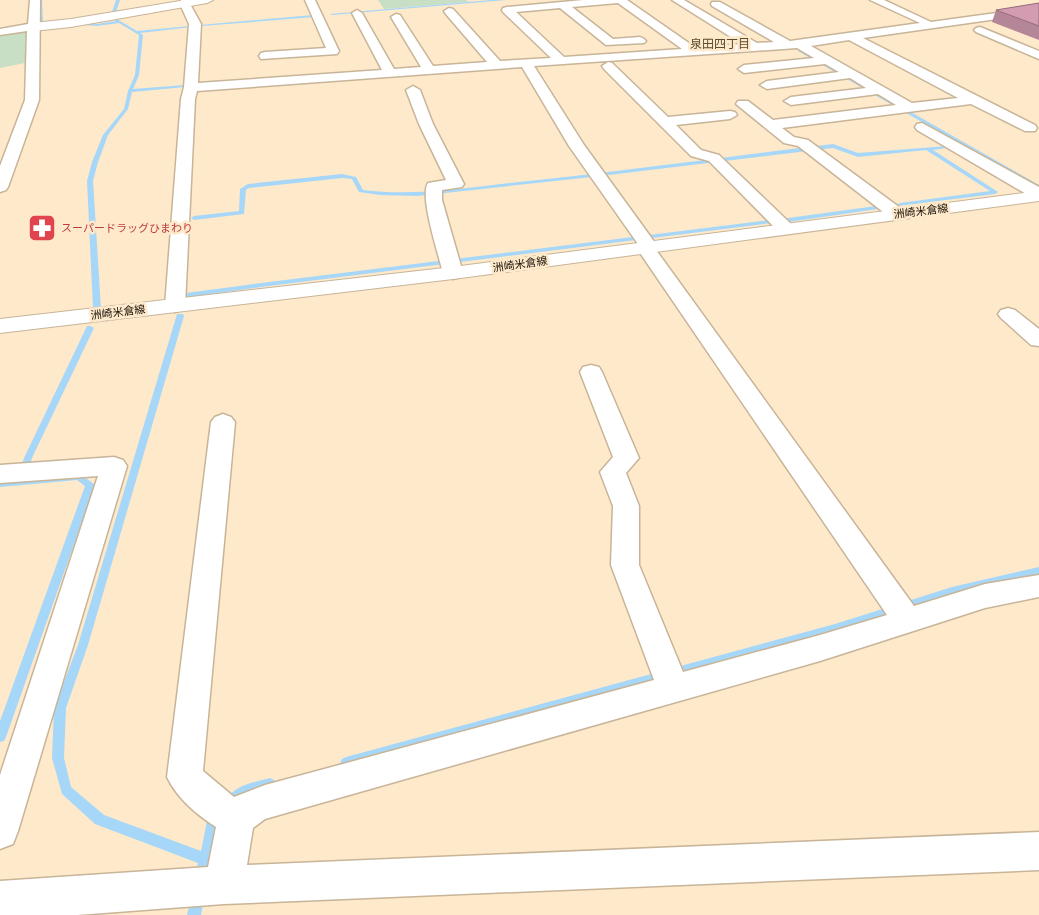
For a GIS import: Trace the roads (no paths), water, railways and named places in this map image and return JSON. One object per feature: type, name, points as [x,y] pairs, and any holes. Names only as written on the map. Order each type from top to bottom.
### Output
[{"type":"main road","points":[[33,27],[71,23],[186,2],[207,0]]},
{"type":"main road","name":"洲崎米倉線","points":[[0,326],[175,306],[451,266],[785,228],[1039,195]]},
{"type":"street","points":[[0,187],[32,100],[33,27],[36,0]]},
{"type":"street","points":[[265,56],[333,51],[310,0]]},
{"type":"street","points":[[562,62],[507,10],[620,0],[694,52]]},
{"type":"street","points":[[677,0],[755,47]]},
{"type":"street","points":[[710,0],[904,108]]},
{"type":"street","points":[[875,0],[926,22]]},
{"type":"street","points":[[175,306],[188,99],[191,87],[195,24],[186,2]]},
{"type":"street","points":[[998,3],[1019,11]]},
{"type":"street","points":[[562,5],[610,43],[675,38]]},
{"type":"street","points":[[191,87],[429,69],[562,62],[792,44],[851,37],[958,19],[1039,10]]},
{"type":"street","points":[[449,11],[496,65]]},
{"type":"street","points":[[938,11],[958,19]]},
{"type":"street","points":[[357,13],[389,72]]},
{"type":"street","points":[[396,17],[429,69]]},
{"type":"street","points":[[0,32],[33,27]]},
{"type":"street","points":[[980,30],[1039,55]]},
{"type":"street","points":[[851,37],[1030,128]]},
{"type":"street","points":[[744,69],[819,60]]},
{"type":"street","points":[[526,64],[598,175],[901,611]]},
{"type":"street","points":[[608,66],[696,153],[715,159],[785,228]]},
{"type":"street","points":[[767,84],[847,75]]},
{"type":"street","points":[[413,90],[426,124],[456,184],[434,186],[451,266]]},
{"type":"street","points":[[791,101],[875,91]]},
{"type":"street","points":[[770,125],[973,100]]},
{"type":"street","points":[[743,104],[789,140],[802,143],[810,148],[897,214]]},
{"type":"street","points":[[664,122],[730,115]]},
{"type":"street","points":[[922,127],[1039,195]]},
{"type":"street","points":[[1008,314],[1039,340]]},
{"type":"street","points":[[591,372],[626,458],[613,472],[626,506],[625,565],[668,678]]},
{"type":"street","points":[[223,422],[185,777],[224,811],[248,808],[668,678],[820,648],[901,611],[1039,586]]},
{"type":"street","points":[[0,831],[114,466],[15,473]]},
{"type":"street","points":[[207,886],[224,811]]},
{"type":"street","points":[[0,901],[207,886],[1039,851]]},
{"type":"waterway","points":[[40,0],[41,22]]},
{"type":"waterway","points":[[114,12],[118,0]]},
{"type":"waterway","points":[[332,14],[504,0]]},
{"type":"waterway","points":[[202,25],[313,16]]},
{"type":"waterway","points":[[115,19],[120,22]]},
{"type":"waterway","points":[[75,24],[97,25],[120,22]]},
{"type":"waterway","points":[[120,22],[141,35],[137,75],[130,91]]},
{"type":"waterway","points":[[137,32],[190,27]]},
{"type":"waterway","points":[[799,50],[1039,187]]},
{"type":"waterway","points":[[130,91],[185,86]]},
{"type":"waterway","points":[[97,309],[90,181],[95,162],[106,135],[126,109],[130,91]]},
{"type":"waterway","points":[[194,218],[242,213],[243,189],[248,186],[342,176],[354,178],[361,191],[417,194],[833,146],[858,155],[945,147]]},
{"type":"waterway","points":[[900,205],[995,192],[928,149]]},
{"type":"waterway","points":[[788,220],[876,208]]},
{"type":"waterway","points":[[185,297],[186,295],[269,284],[770,222]]},
{"type":"waterway","points":[[180,316],[83,645],[60,708],[58,758],[66,790],[100,820],[205,859]]},
{"type":"waterway","points":[[20,483],[28,458],[90,328]]},
{"type":"waterway","points":[[0,737],[90,485],[79,477],[20,483]]},
{"type":"waterway","points":[[0,484],[20,483]]},
{"type":"waterway","points":[[346,763],[835,628],[952,591],[1039,571]]},
{"type":"waterway","points":[[233,800],[245,791],[270,784]]},
{"type":"waterway","points":[[202,878],[214,815]]},
{"type":"waterway","points":[[194,915],[198,895]]},
{"type":"place","name":"スーパードラッグひまわり","points":[[42,228]]},
{"type":"district","name":"泉田四丁目","points":[[720,44]]}]
